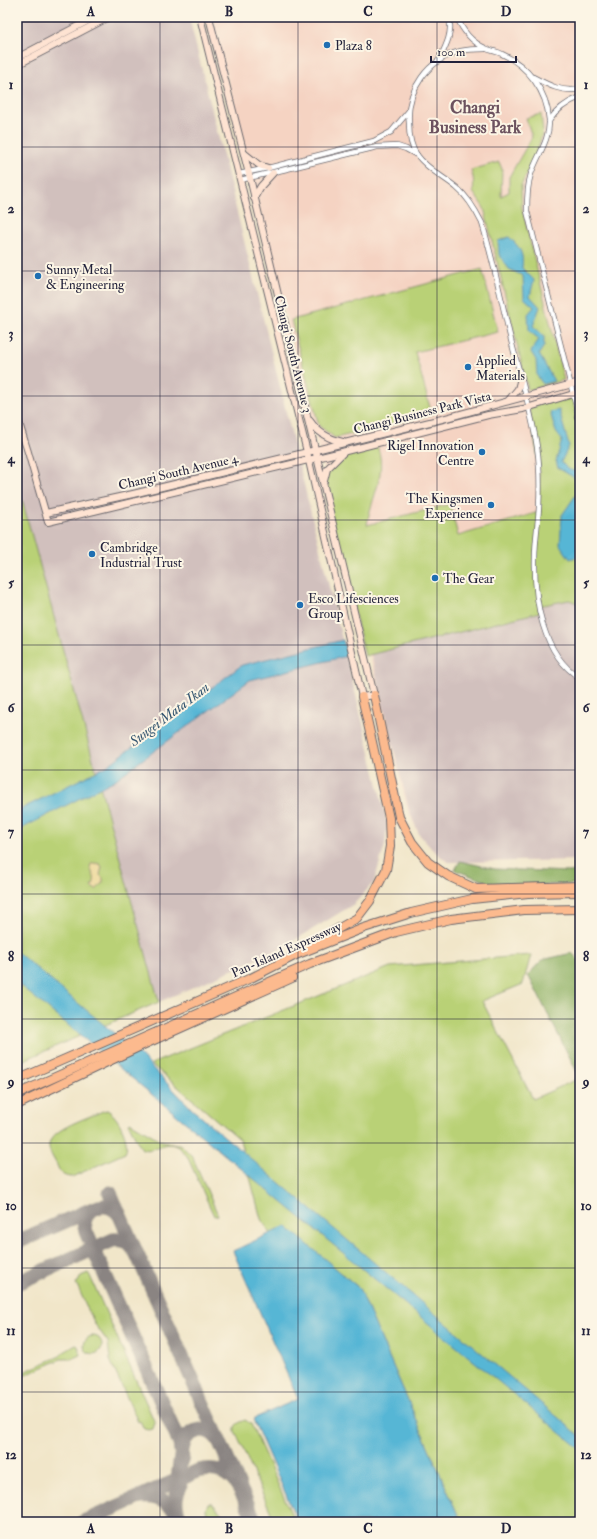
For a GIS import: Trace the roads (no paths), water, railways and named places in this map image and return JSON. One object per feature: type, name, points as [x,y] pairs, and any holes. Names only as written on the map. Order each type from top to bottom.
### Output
[{"type":"highway","points":[[374,695],[399,817],[412,842],[428,862],[448,876],[476,889],[580,886]]},
{"type":"highway","points":[[298,954],[307,946],[357,918],[370,901],[386,870],[390,846],[389,818],[362,697]]},
{"type":"highway","name":"Pan-Island Expressway","points":[[17,1080],[89,1050],[251,978],[298,954],[364,928],[411,914],[472,899],[528,893],[580,892]]},
{"type":"highway","name":"Pan-Island Expressway","points":[[102,1060],[344,950],[396,932],[451,919],[524,910],[580,909]]},
{"type":"highway","points":[[17,1109],[102,1060]]},
{"type":"highway","points":[[17,1094],[102,1060]]},
{"type":"highway","points":[[17,1105],[46,1092]]},
{"type":"street","points":[[17,58],[96,17]]},
{"type":"street","points":[[17,65],[109,17]]},
{"type":"street","name":"Changi South Avenue 3","points":[[200,17],[307,452],[362,697]]},
{"type":"street","name":"Changi South Avenue 3","points":[[209,17],[244,153],[374,695]]},
{"type":"street","points":[[417,155],[410,135],[408,112],[413,92],[419,81],[439,60],[448,40],[449,17]]},
{"type":"street","points":[[457,17],[467,34],[485,49]]},
{"type":"street","points":[[439,60],[462,50],[485,49],[503,54],[549,86],[567,91],[580,89]]},
{"type":"street","points":[[534,77],[544,96],[549,122],[543,150],[531,175],[527,211],[579,419]]},
{"type":"street","points":[[549,122],[560,108],[580,96]]},
{"type":"street","points":[[249,175],[268,168],[374,141],[391,132],[408,112]]},
{"type":"street","points":[[239,177],[273,173],[377,147],[397,146],[417,155],[439,176],[458,189],[473,207],[482,223],[529,407],[537,448],[540,482],[535,558],[536,588],[543,624],[552,648],[565,666],[580,678]]},
{"type":"street","points":[[244,153],[259,165],[268,168]]},
{"type":"street","points":[[254,198],[261,186],[273,173]]},
{"type":"street","points":[[506,402],[512,398],[518,389],[521,378]]},
{"type":"street","name":"Changi Business Park Vista","points":[[316,450],[580,382]]},
{"type":"street","name":"Changi Business Park Vista","points":[[317,458],[488,415],[529,407],[580,392]]},
{"type":"street","points":[[579,419],[580,408]]},
{"type":"street","points":[[17,417],[46,512]]},
{"type":"street","points":[[308,418],[319,432],[326,437],[346,442]]},
{"type":"street","name":"Changi South Avenue 4","points":[[316,450],[133,494],[46,512],[48,522],[317,458]]},
{"type":"street","points":[[324,486],[324,476],[327,469],[346,451]]},
{"type":"street","points":[[362,697],[374,695]]},
{"type":"water","points":[[509,237],[516,244],[522,254],[522,268],[534,280],[530,296],[540,307],[533,326],[544,336],[544,346],[539,354],[554,381],[543,384],[537,376],[536,360],[531,352],[539,339],[529,331],[528,314],[534,307],[524,298],[523,276],[509,269],[499,255],[498,241]]},
{"type":"water","points":[[559,410],[569,446],[561,462],[568,469],[580,473],[580,481],[558,468],[556,461],[562,440],[556,432],[550,412]]},
{"type":"water","points":[[580,489],[580,556],[570,559],[560,545],[562,515]]},
{"type":"water","points":[[343,640],[347,656],[250,680],[115,780],[17,831],[17,811],[107,766],[242,665]]},
{"type":"water","points":[[17,952],[140,1055],[193,1110],[580,1436],[580,1449],[17,983]]},
{"type":"water","points":[[286,1226],[359,1288],[461,1522],[298,1522],[254,1422],[255,1418],[298,1399],[233,1251]]},
{"type":"place","name":"Plaza 8","points":[[327,45]]},
{"type":"place","name":"Sunny Metal & Engineering","points":[[38,276]]},
{"type":"place","name":"Applied Materials","points":[[468,367]]},
{"type":"place","name":"Rigel Innovation Centre","points":[[482,452]]},
{"type":"place","name":"The Kingsmen Experience","points":[[491,505]]},
{"type":"place","name":"Cambridge Industrial Trust","points":[[92,554]]},
{"type":"place","name":"The Gear","points":[[435,578]]},
{"type":"place","name":"Esco Lifesciences Group","points":[[300,605]]},
{"type":"district","name":"Changi Business Park","points":[[475,117]]},
{"type":"water label","name":"Sungei Mata Ikan","points":[[169,714]]}]
